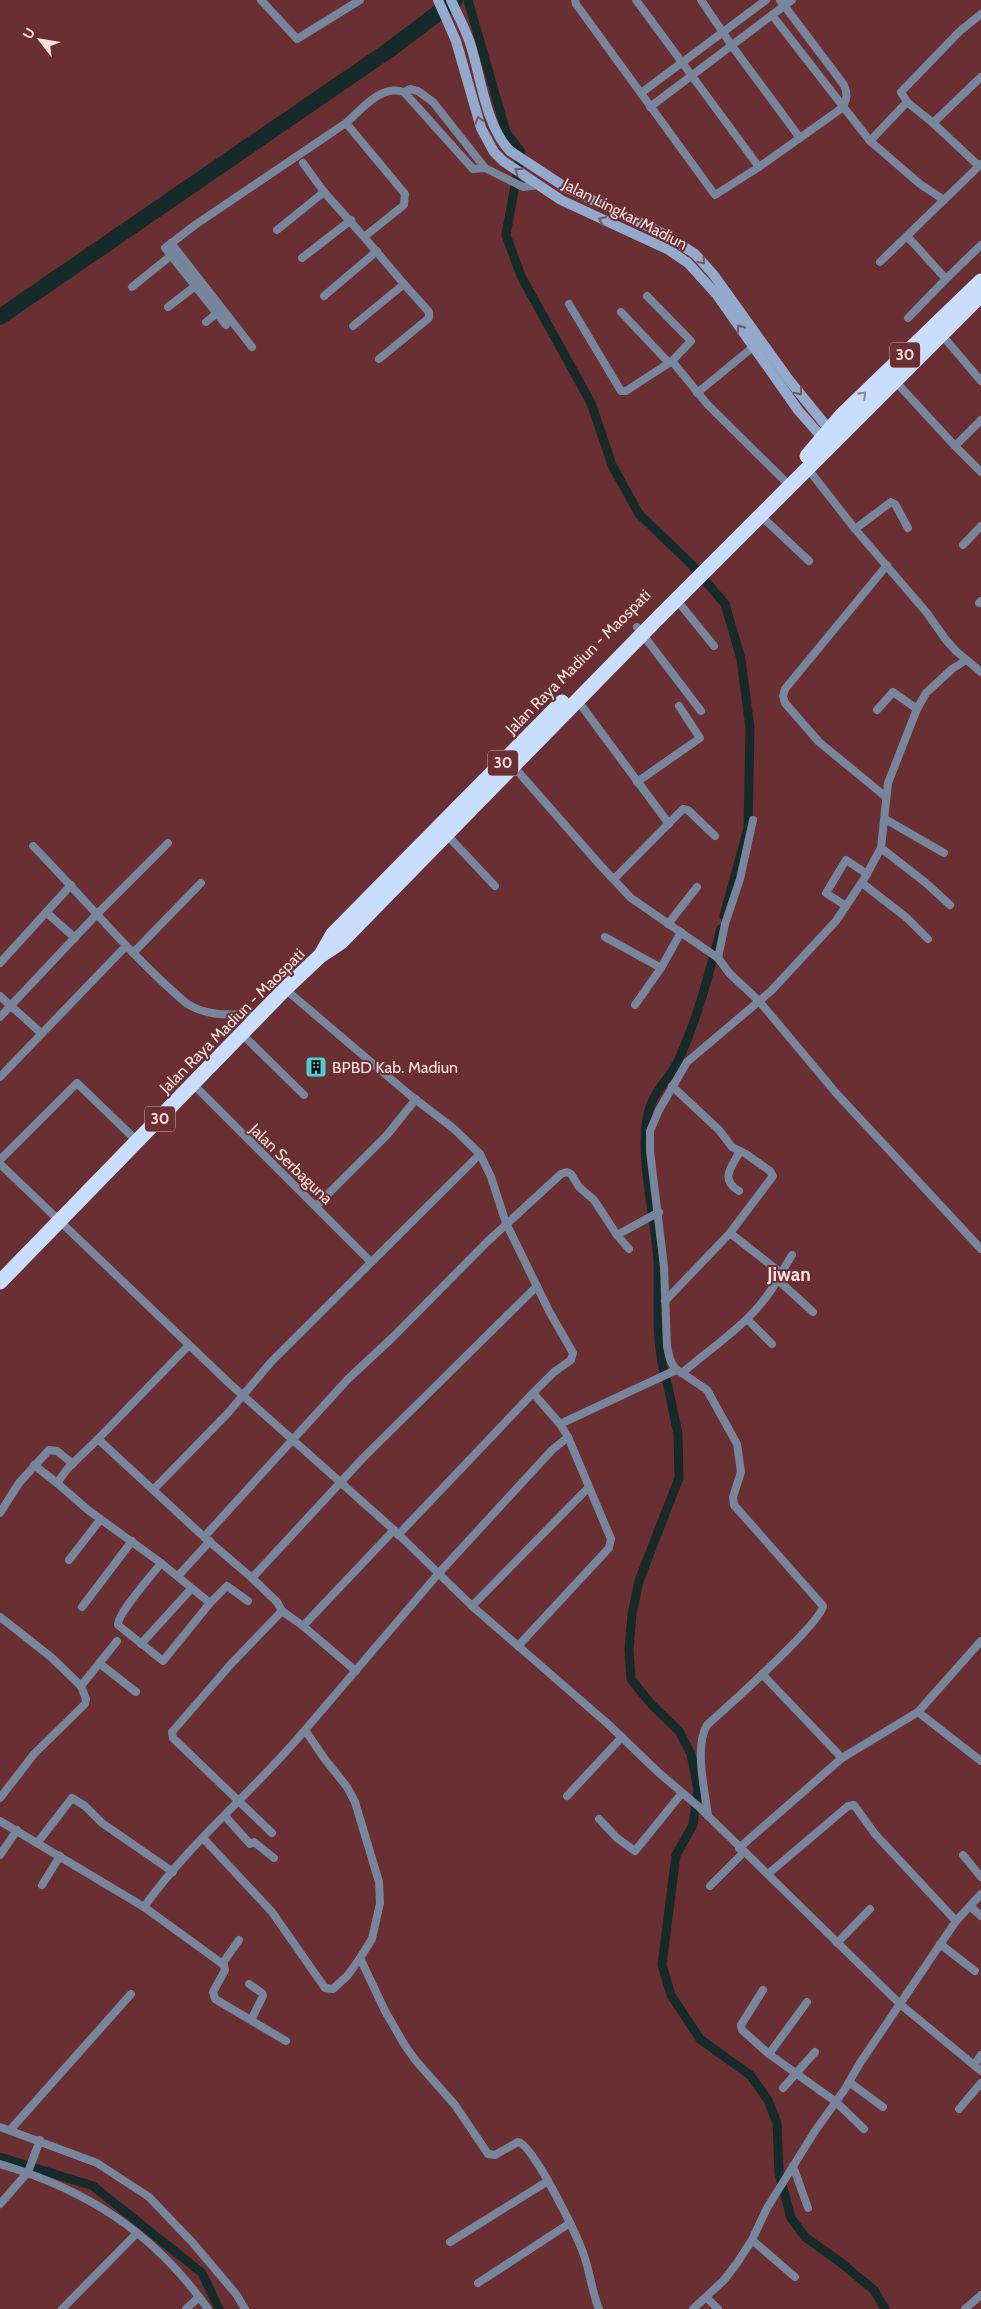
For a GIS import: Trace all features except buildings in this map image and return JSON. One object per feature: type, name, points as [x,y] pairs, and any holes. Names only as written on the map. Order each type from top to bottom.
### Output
[{"type":"highway","name":"30","points":[[829,437],[981,281]]},
{"type":"highway","name":"30","points":[[829,437],[895,381],[981,295]]},
{"type":"highway","name":"Jalan Raya Madiun - Maospati","points":[[0,1282],[285,989],[320,956],[333,934],[446,835],[578,701],[640,630],[676,600],[700,570],[760,516],[808,469],[829,437]]},
{"type":"highway","name":"Jalan Raya Madiun - Maospati","points":[[405,869],[829,437]]},
{"type":"main road","name":"Jalan Lingkar Madiun","points":[[438,0],[450,28],[481,128],[487,142],[504,162],[561,200],[669,250],[688,264],[717,295],[798,410],[829,437]]},
{"type":"main road","name":"Jalan Lingkar Madiun","points":[[450,0],[470,42],[498,136],[510,151],[572,190],[687,247],[700,259],[829,437]]},
{"type":"main road","points":[[626,231],[631,219]]},
{"type":"street","points":[[261,0],[298,39],[360,0]]},
{"type":"street","points":[[576,0],[576,4],[715,195],[800,138],[842,108],[846,102],[847,92],[844,85],[782,3]]},
{"type":"street","points":[[636,0],[758,167]]},
{"type":"street","points":[[701,0],[732,46],[800,138]]},
{"type":"street","points":[[650,107],[772,15],[782,3],[792,0]]},
{"type":"street","points":[[641,93],[724,32],[761,1]]},
{"type":"street","points":[[880,262],[980,165],[901,95],[902,89],[960,31],[981,14]]},
{"type":"street","points":[[772,15],[842,108],[870,141],[920,184],[944,200]]},
{"type":"street","points":[[933,123],[979,81]]},
{"type":"street","points":[[252,347],[174,254],[165,248],[195,225],[346,123],[376,96],[388,90],[404,92],[410,89],[418,91],[433,102],[485,168],[523,187],[536,183]]},
{"type":"street","points":[[404,92],[473,169],[485,168]]},
{"type":"street","points":[[870,141],[907,102]]},
{"type":"street","points":[[346,123],[405,194],[404,205],[364,237]]},
{"type":"street","points":[[441,134],[452,125]]},
{"type":"street","points":[[303,163],[324,192],[351,220],[429,312],[429,318],[379,359]]},
{"type":"street","points":[[277,230],[324,192]]},
{"type":"street","points":[[302,258],[351,220]]},
{"type":"street","points":[[907,236],[946,279]]},
{"type":"street","points":[[908,318],[981,245]]},
{"type":"street","points":[[324,296],[377,251]]},
{"type":"street","points":[[132,287],[174,254]]},
{"type":"street","points":[[168,307],[198,284]]},
{"type":"street","points":[[198,284],[216,314],[226,326]]},
{"type":"street","points":[[353,326],[404,284]]},
{"type":"street","points":[[569,304],[621,391],[626,391],[670,362],[692,341],[647,296]]},
{"type":"street","points":[[621,312],[670,362],[697,393],[785,481]]},
{"type":"street","points":[[206,322],[216,314]]},
{"type":"street","points":[[942,335],[981,381]]},
{"type":"street","points":[[697,393],[754,347]]},
{"type":"street","points":[[895,381],[954,446],[981,472]]},
{"type":"street","points":[[954,446],[981,420]]},
{"type":"street","points":[[808,469],[946,640],[981,672]]},
{"type":"street","points":[[855,529],[891,502],[895,504],[908,528]]},
{"type":"street","points":[[760,516],[809,561]]},
{"type":"street","points":[[963,545],[981,526]]},
{"type":"street","points":[[886,797],[819,742],[785,703],[783,696],[785,688],[887,565]]},
{"type":"street","points":[[676,600],[714,646]]},
{"type":"street","points":[[640,630],[701,711]]},
{"type":"street","points":[[708,1816],[703,1776],[701,1738],[703,1732],[707,1725],[762,1674],[819,1615],[824,1606],[734,1505],[733,1497],[741,1472],[737,1444],[707,1390],[679,1372],[670,1359],[667,1346],[658,1213],[650,1151],[650,1131],[659,1110],[683,1067],[692,1057],[759,1002],[792,971],[826,934],[862,883],[881,848],[886,797],[893,769],[917,709],[926,692],[952,669],[966,660]]},
{"type":"street","points":[[877,710],[893,692],[917,709]]},
{"type":"street","points":[[578,701],[669,824]]},
{"type":"street","points":[[637,782],[700,738],[679,706]]},
{"type":"street","points":[[514,767],[614,879],[641,906],[705,949],[759,1002],[836,1093],[981,1249]]},
{"type":"street","points":[[614,879],[683,809],[686,809],[715,836]]},
{"type":"street","points":[[885,819],[944,854]]},
{"type":"street","points":[[716,958],[740,879],[753,820]]},
{"type":"street","points":[[446,835],[495,886]]},
{"type":"street","points":[[0,1017],[97,914],[168,843]]},
{"type":"street","points":[[33,846],[126,946],[174,993],[196,1010],[211,1014],[261,1014]]},
{"type":"street","points":[[881,848],[911,870],[950,905]]},
{"type":"street","points":[[846,906],[826,893],[846,860],[868,874]]},
{"type":"street","points":[[133,953],[202,883]]},
{"type":"street","points":[[862,883],[907,918],[928,940]]},
{"type":"street","points":[[0,963],[71,885]]},
{"type":"street","points":[[668,924],[697,887]]},
{"type":"street","points":[[46,912],[75,938]]},
{"type":"street","points":[[636,1005],[681,932]]},
{"type":"street","points":[[605,938],[660,968]]},
{"type":"street","points":[[0,1077],[126,946]]},
{"type":"street","points":[[285,989],[453,1128],[480,1154],[491,1177],[506,1223],[573,1353],[572,1360],[554,1372],[304,1626]]},
{"type":"street","points":[[0,996],[42,1033]]},
{"type":"street","points":[[242,1034],[304,1095]]},
{"type":"street","points":[[0,1160],[77,1083],[138,1142]]},
{"type":"street","name":"Jalan Serbaguna","points":[[193,1084],[371,1262]]},
{"type":"street","points":[[665,1301],[730,1233],[773,1176],[770,1171],[732,1147],[719,1130],[672,1086]]},
{"type":"street","points":[[316,1206],[387,1135],[416,1099]]},
{"type":"street","points":[[739,1191],[732,1186],[728,1177],[729,1170],[740,1151]]},
{"type":"street","points":[[153,1490],[228,1413],[242,1394],[352,1279],[480,1154]]},
{"type":"street","points":[[0,1164],[59,1223],[189,1345],[396,1532],[472,1606],[622,1737],[708,1816],[900,2004],[981,2071]]},
{"type":"street","points":[[178,1576],[292,1439],[348,1378],[506,1223],[561,1174],[567,1172],[571,1174],[579,1187],[594,1200],[629,1250]]},
{"type":"street","points":[[617,1235],[658,1213]]},
{"type":"street","points":[[730,1233],[780,1276],[813,1312]]},
{"type":"street","points":[[560,1424],[679,1372],[748,1320],[762,1304],[792,1255]]},
{"type":"street","points":[[252,1578],[341,1482],[458,1362],[537,1286]]},
{"type":"street","points":[[748,1320],[772,1344]]},
{"type":"street","points":[[56,1483],[189,1345]]},
{"type":"street","points":[[518,1646],[609,1548],[611,1539],[568,1437],[560,1424],[533,1393]]},
{"type":"street","points":[[144,1907],[204,1838],[279,1761],[438,1574],[552,1450],[568,1437]]},
{"type":"street","points":[[98,1439],[252,1578],[277,1602],[282,1612],[304,1626],[356,1671]]},
{"type":"street","points":[[0,1513],[3,1502],[49,1450],[54,1450],[73,1464]]},
{"type":"street","points":[[34,1465],[100,1520],[132,1540],[210,1603]]},
{"type":"street","points":[[472,1606],[588,1488]]},
{"type":"street","points":[[69,1560],[100,1520]]},
{"type":"street","points":[[82,1607],[132,1540]]},
{"type":"street","points":[[161,1563],[117,1622],[163,1661],[210,1603],[227,1586],[248,1602]]},
{"type":"street","points":[[141,1644],[191,1589]]},
{"type":"street","points":[[272,1833],[174,1738],[173,1728],[231,1664],[282,1612]]},
{"type":"street","points":[[0,1617],[51,1657],[82,1686],[86,1699],[85,1704],[34,1754],[0,1798]]},
{"type":"street","points":[[710,1886],[742,1850],[842,1758],[918,1712],[981,1641]]},
{"type":"street","points":[[82,1686],[117,1642]]},
{"type":"street","points":[[99,1663],[136,1692]]},
{"type":"street","points":[[762,1674],[842,1758]]},
{"type":"street","points":[[918,1712],[981,1761]]},
{"type":"street","points":[[204,1838],[272,1912],[325,1988],[333,1989],[348,1975],[372,1938],[380,1903],[379,1882],[355,1802],[347,1787],[305,1730]]},
{"type":"street","points":[[567,1796],[622,1737]]},
{"type":"street","points":[[599,1819],[618,1838],[636,1851],[684,1795]]},
{"type":"street","points":[[38,1842],[72,1798],[85,1806],[102,1823],[173,1872]]},
{"type":"street","points":[[768,1874],[848,1806],[854,1805],[875,1834],[956,1921]]},
{"type":"street","points":[[225,1816],[250,1844],[254,1842],[274,1858]]},
{"type":"street","points":[[0,1820],[144,1907],[222,1964],[225,1970],[213,1992],[214,1997],[286,2041]]},
{"type":"street","points":[[0,1855],[17,1830]]},
{"type":"street","points":[[962,1855],[981,1877]]},
{"type":"street","points":[[42,1886],[60,1856]]},
{"type":"street","points":[[693,2309],[724,2280],[752,2240],[767,2208],[793,2166],[900,2004],[956,1921],[981,1894]]},
{"type":"street","points":[[970,1906],[981,1916]]},
{"type":"street","points":[[837,1943],[870,1909]]},
{"type":"street","points":[[222,1964],[239,1940]]},
{"type":"street","points":[[940,1944],[975,1972]]},
{"type":"street","points":[[360,1958],[385,2011],[404,2044],[416,2062],[455,2104],[488,2154],[495,2155],[511,2145],[521,2143],[526,2145],[548,2181],[583,2251],[599,2309]]},
{"type":"street","points":[[249,1984],[262,1993],[263,1996],[251,2020]]},
{"type":"street","points":[[763,1990],[741,2027],[769,2054],[836,2102],[864,2129]]},
{"type":"street","points":[[11,2129],[131,1994]]},
{"type":"street","points":[[769,2054],[807,2002]]},
{"type":"street","points":[[783,2088],[797,2075],[815,2052]]},
{"type":"street","points":[[974,2065],[981,2055]]},
{"type":"street","points":[[849,2082],[883,2107]]},
{"type":"street","points":[[959,2109],[981,2083]]},
{"type":"street","points":[[0,2127],[11,2129],[97,2163],[149,2198],[192,2242],[236,2294],[245,2309]]},
{"type":"street","points":[[0,2204],[29,2169],[40,2140]]},
{"type":"street","points":[[0,2164],[29,2169],[76,2192],[137,2233],[169,2262],[208,2309]]},
{"type":"street","points":[[793,2166],[808,2208]]},
{"type":"street","points":[[450,2242],[548,2181]]},
{"type":"street","points":[[478,2283],[570,2223]]},
{"type":"street","points":[[62,2309],[137,2233]]},
{"type":"street","points":[[752,2240],[795,2277]]},
{"type":"street","points":[[965,2309],[981,2295]]},
{"type":"street","points":[[186,2309],[199,2297]]},
{"type":"street","points":[[706,2297],[718,2309]]},
{"type":"waterway","points":[[0,317],[389,50],[455,0]]},
{"type":"waterway","points":[[468,0],[506,132],[521,152],[506,235],[521,276],[591,403],[612,465],[639,514],[692,565],[725,604],[741,659],[750,728],[748,828],[724,916]]},
{"type":"waterway","points":[[664,1372],[658,1331],[658,1262],[646,1160],[645,1139],[647,1120],[651,1104],[657,1092],[676,1065],[686,1043],[703,995],[721,929]]},
{"type":"waterway","points":[[667,1382],[678,1434],[679,1478],[639,1581],[632,1614],[629,1650],[631,1679],[651,1704],[679,1731],[691,1754],[698,1789],[693,1825],[676,1855],[662,1965],[671,1995],[700,2039],[750,2075],[768,2100],[777,2123],[779,2173],[791,2218],[805,2237],[874,2290],[885,2309]]},
{"type":"waterway","points":[[0,2157],[93,2186],[202,2273],[219,2309]]},
{"type":"place","name":"BPBD Kab. Madiun","points":[[316,1067]]},
{"type":"district","name":"Jiwan","points":[[789,1274]]}]
